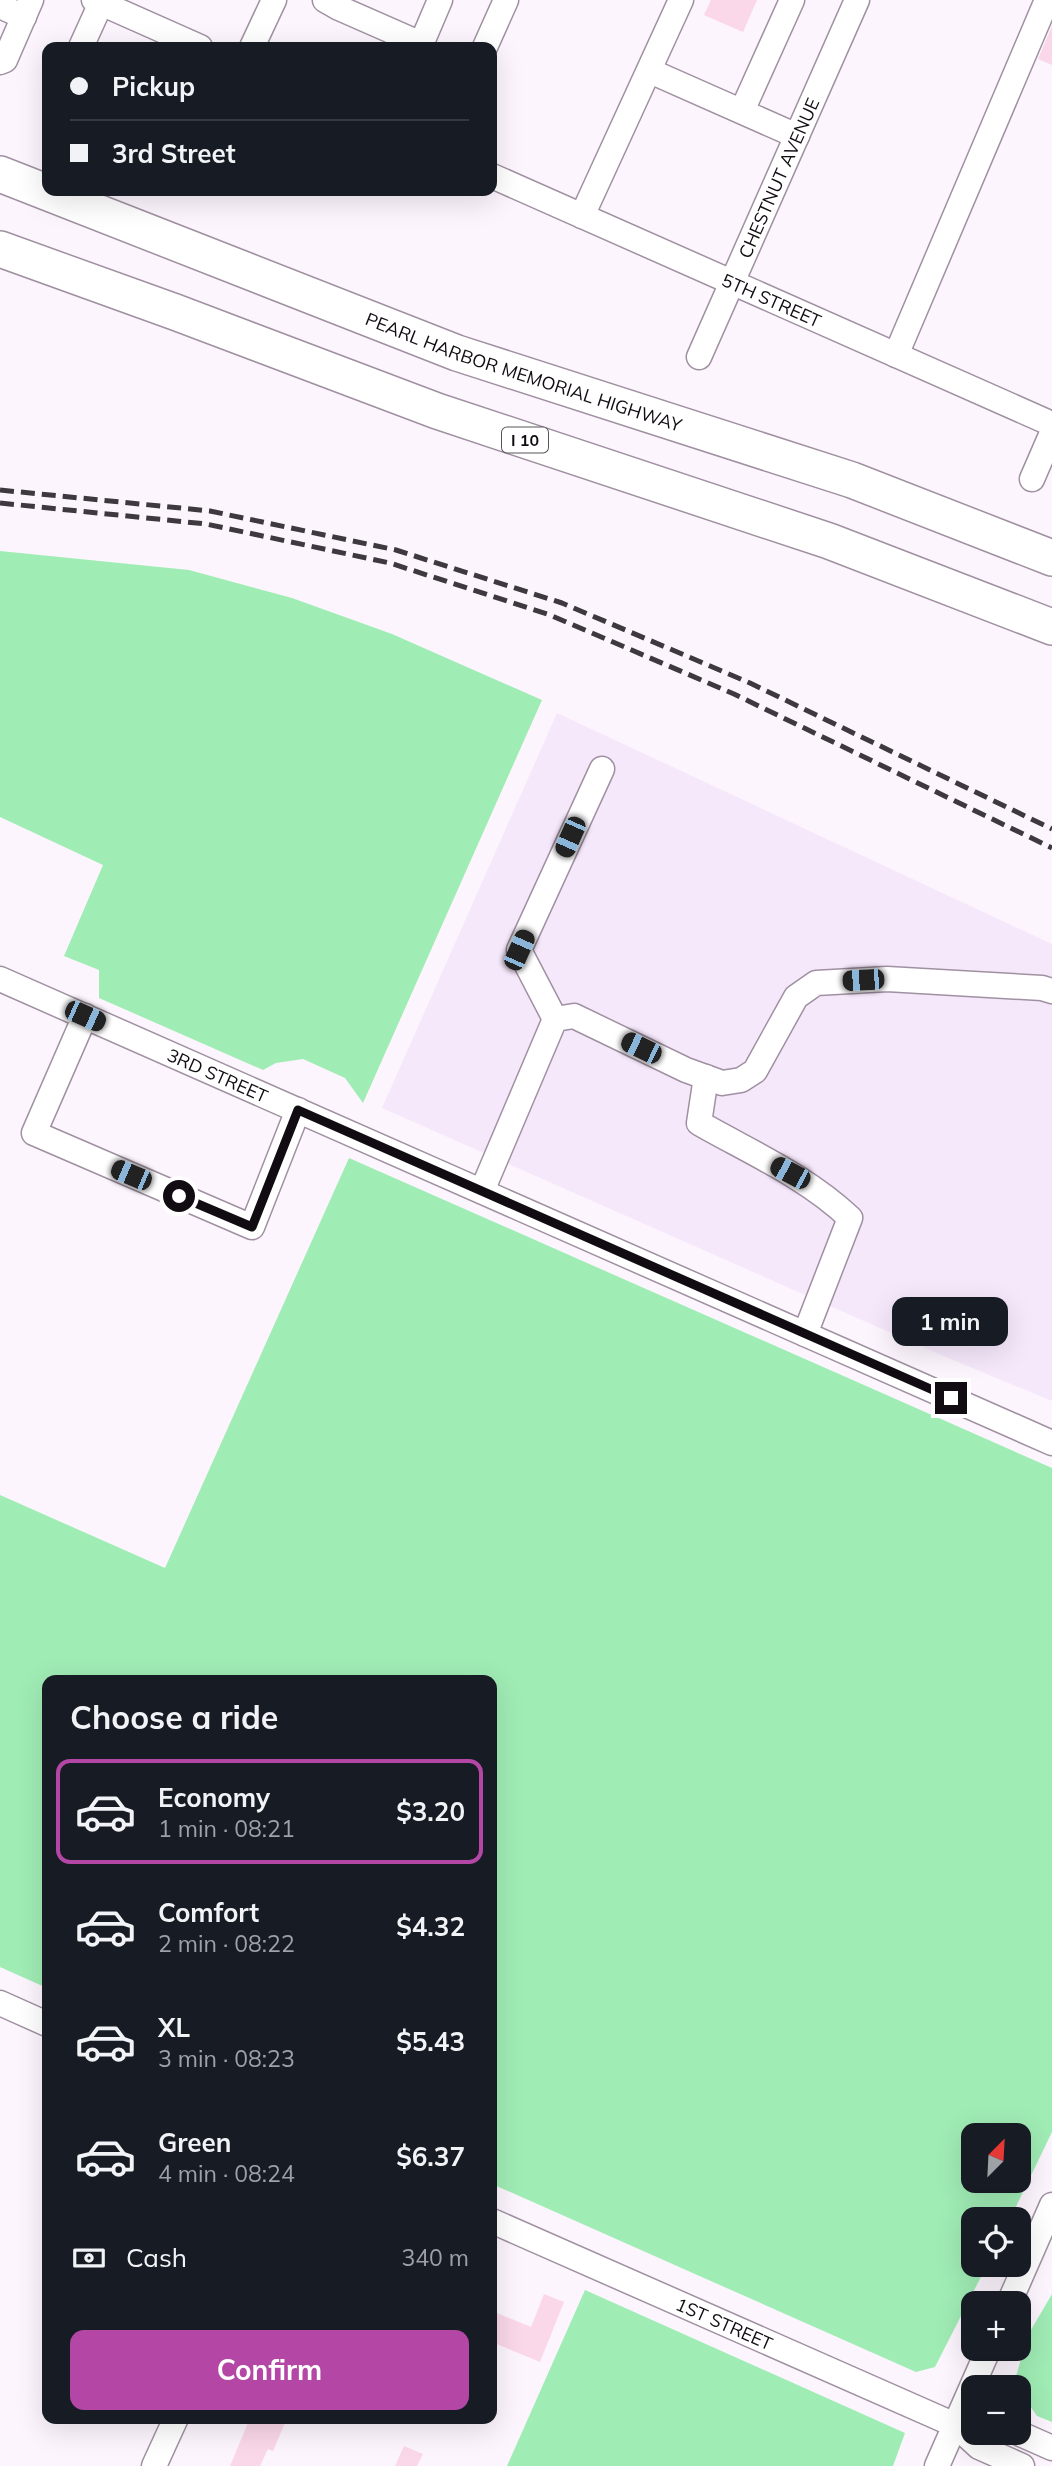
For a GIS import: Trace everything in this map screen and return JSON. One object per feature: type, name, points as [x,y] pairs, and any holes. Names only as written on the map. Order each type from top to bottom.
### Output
[{"type":"highway","name":"PEARL HARBOR MEMORIAL HIGHWAY","points":[[0,166],[16,180],[42,190]]},
{"type":"highway","name":"PEARL HARBOR MEMORIAL HIGHWAY","points":[[57,196],[457,353],[852,480],[1052,558]]},
{"type":"highway","name":"I 10","points":[[0,249],[437,411],[829,541],[1052,627]]},
{"type":"street","points":[[254,42],[274,0]]},
{"type":"street","points":[[325,0],[414,42]]},
{"type":"street","points":[[422,42],[440,0]]},
{"type":"street","points":[[487,42],[506,0]]},
{"type":"street","points":[[582,216],[681,0]]},
{"type":"street","points":[[741,111],[792,0]]},
{"type":"street","name":"CHESTNUT AVENUE","points":[[699,357],[857,0]]},
{"type":"street","points":[[896,355],[1046,0]]},
{"type":"street","points":[[83,42],[98,2],[189,42]]},
{"type":"street","points":[[0,6],[28,8],[5,60],[0,62]]},
{"type":"street","points":[[650,71],[797,136]]},
{"type":"street","name":"5TH STREET","points":[[497,178],[1052,424]]},
{"type":"street","points":[[1032,479],[1052,433]]},
{"type":"street","points":[[555,1019],[519,950],[601,769]]},
{"type":"street","name":"3RD STREET","points":[[0,979],[1052,1443]]},
{"type":"street","points":[[555,1019],[573,1016],[686,1070],[722,1083],[741,1080],[755,1071],[796,998],[816,983],[887,979],[1042,988],[1052,991]]},
{"type":"street","points":[[85,1016],[34,1133],[252,1227],[298,1110]]},
{"type":"street","points":[[482,1191],[555,1019]]},
{"type":"street","points":[[706,1077],[699,1123],[790,1173],[833,1202],[850,1218],[805,1334]]},
{"type":"street","points":[[0,2003],[42,2022]]},
{"type":"street","points":[[1014,2291],[1052,2205]]},
{"type":"street","name":"1ST STREET","points":[[497,2223],[961,2423]]},
{"type":"street","points":[[154,2466],[173,2424]]},
{"type":"street","points":[[937,2466],[961,2429]]},
{"type":"street","points":[[1031,2439],[1052,2448]]},
{"type":"street","name":"1ST STREET","points":[[978,2445],[1021,2466]]},
{"type":"shaded area","points":[[557,713],[1052,944],[1052,1401],[941,1355],[382,1108]]},
{"type":"green space","points":[[0,551],[189,570],[292,598],[392,634],[542,700],[363,1103],[345,1078],[303,1059],[276,1063],[263,1070],[99,998],[99,970],[64,956],[103,865],[0,817]]},
{"type":"green space","points":[[349,1158],[1052,1468],[1052,2132],[1031,2176],[1031,2123],[961,2123],[961,2193],[1023,2193],[1016,2207],[961,2207],[961,2277],[981,2277],[974,2291],[961,2291],[961,2316],[935,2367],[916,2372],[497,2186],[497,1675],[42,1675],[42,1986],[0,1967],[0,1495],[165,1568]]},
{"type":"green space","points":[[585,2290],[905,2433],[893,2466],[507,2466]]},
{"type":"green space","points":[[1052,2294],[1052,2422],[1037,2416],[1031,2407],[1031,2375],[1016,2375],[1020,2361],[1031,2361],[1031,2330]]},
{"type":"building","points":[[711,0],[757,0],[743,32],[704,15]]},
{"type":"building","points":[[1052,26],[1052,65],[1038,59]]},
{"type":"building","points":[[544,2294],[564,2302],[540,2362],[497,2344],[497,2313],[531,2327]]},
{"type":"building","points":[[248,2424],[284,2424],[273,2451],[268,2449],[260,2466],[230,2466]]},
{"type":"building","points":[[404,2446],[423,2454],[417,2466],[395,2466]]},
{"type":"railway","points":[[0,490],[210,511],[396,550],[562,603],[750,683],[1052,829]]},
{"type":"railway","points":[[0,503],[206,524],[390,563],[550,615],[734,694],[1052,848]]},
{"type":"route","points":[[179,1196],[252,1227],[298,1110],[951,1398]]}]
